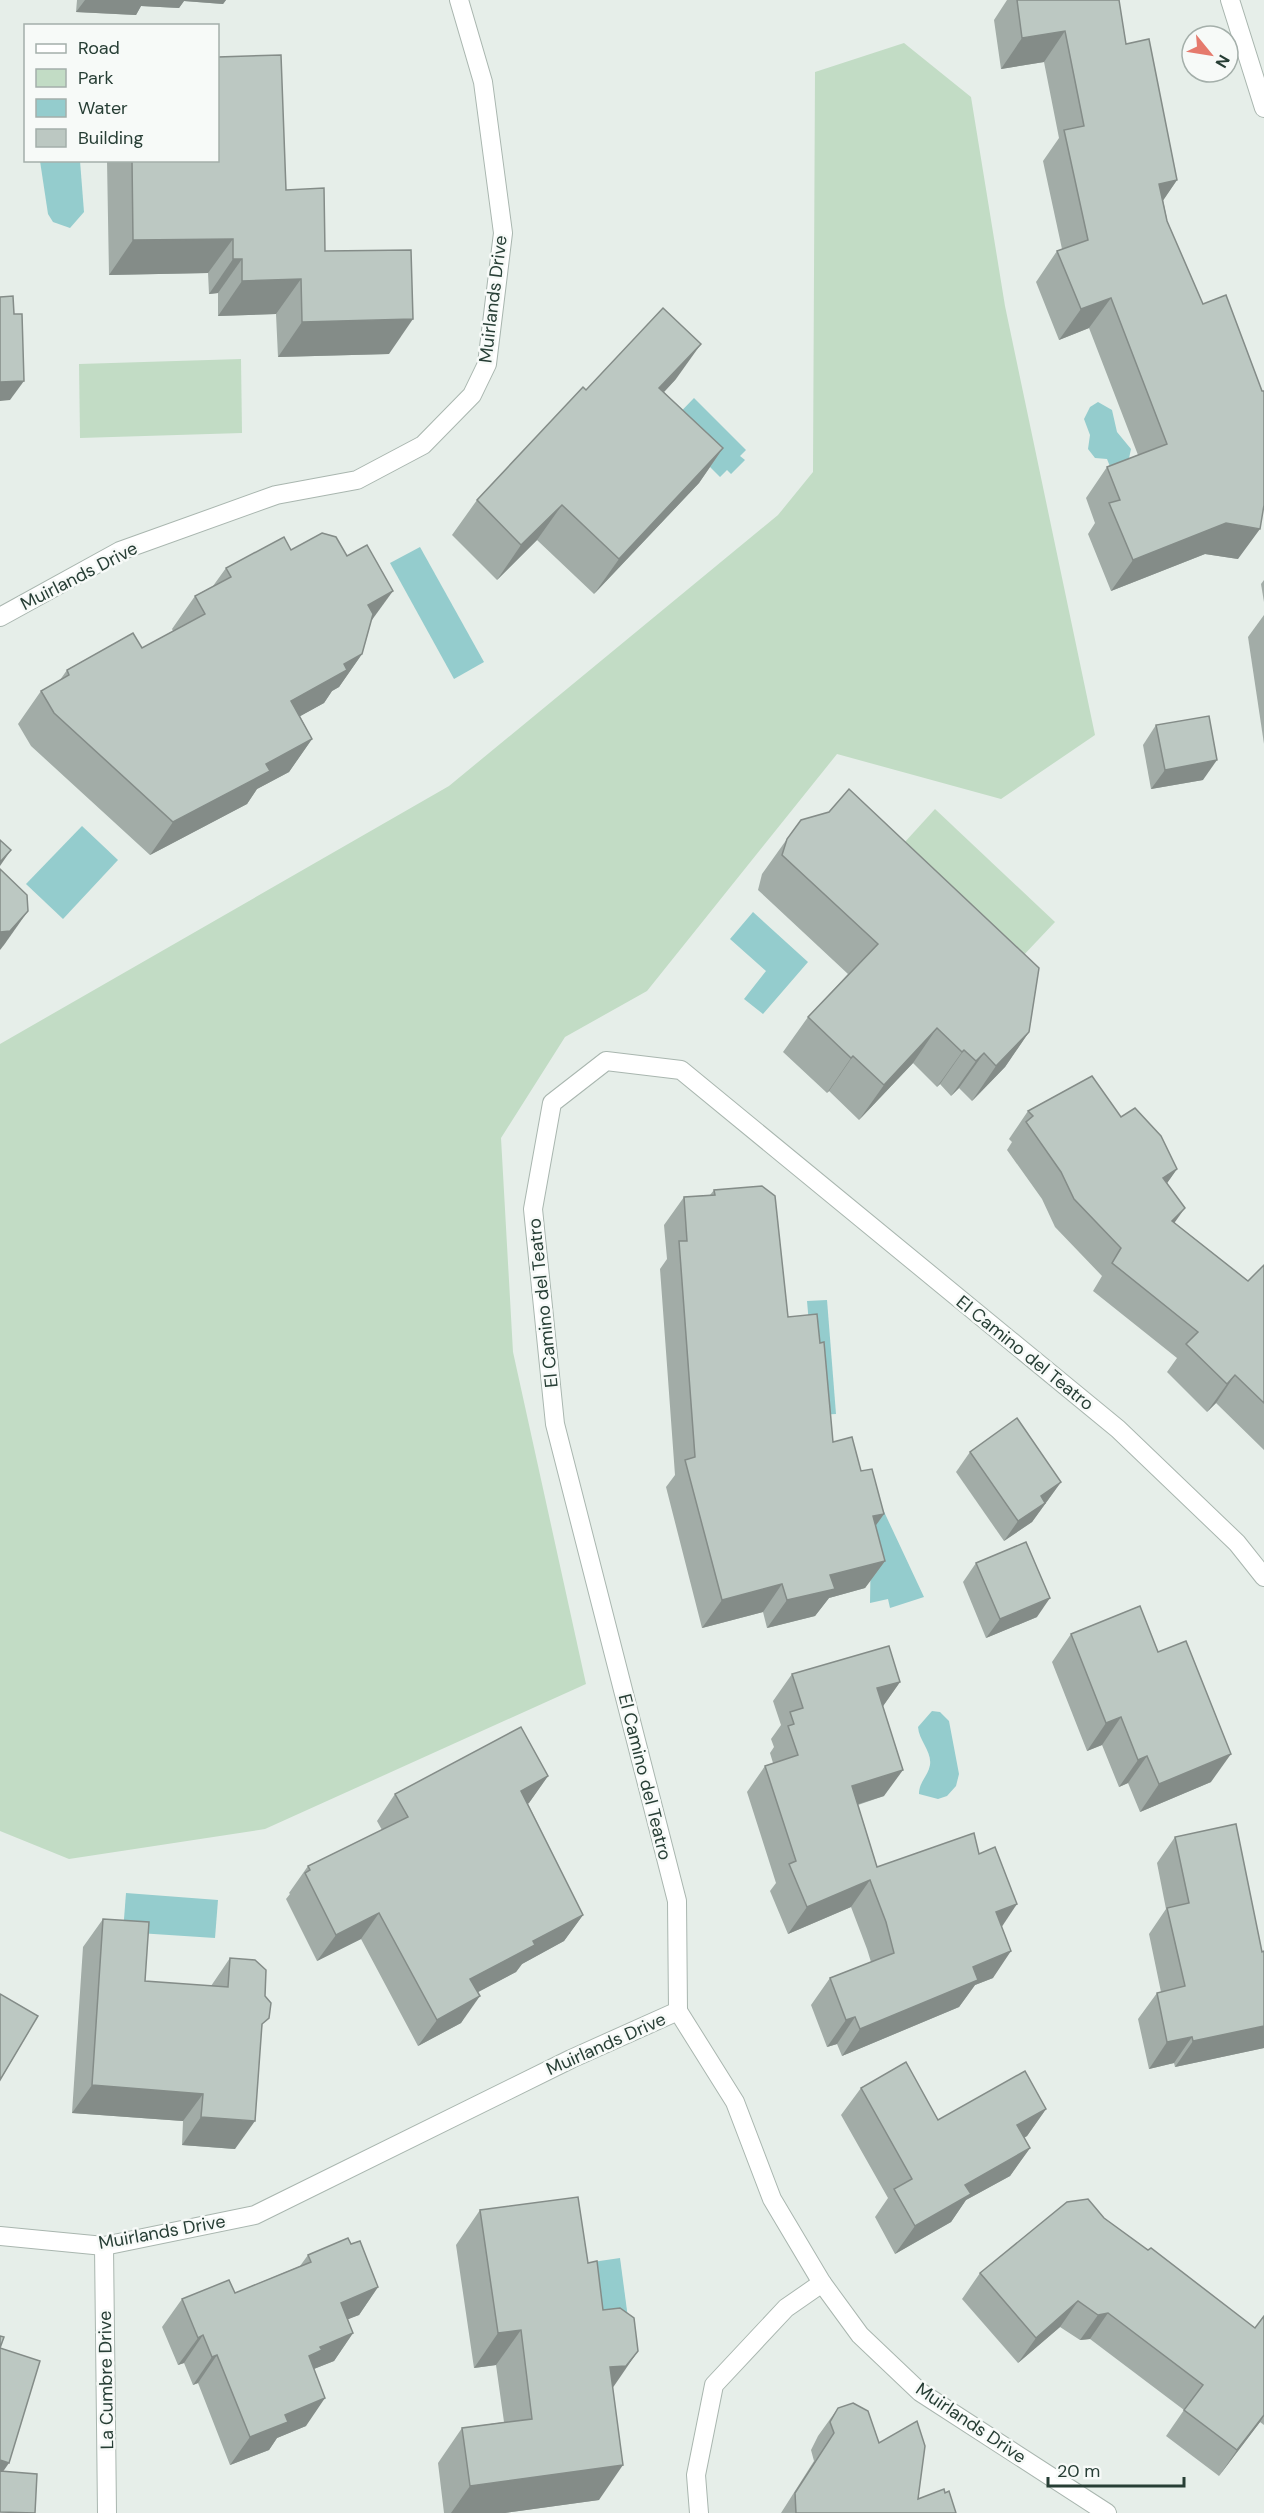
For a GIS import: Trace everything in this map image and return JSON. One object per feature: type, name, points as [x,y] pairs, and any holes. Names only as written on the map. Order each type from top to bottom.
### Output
[{"type":"street","name":"Muirlands Drive","points":[[0,617],[120,550],[276,495],[357,480],[423,445],[472,395],[487,364],[503,233],[483,82],[459,0]]},
{"type":"street","points":[[1230,0],[1264,108]]},
{"type":"street","name":"El Camino del Teatro","points":[[678,2011],[677,1901],[555,1424],[533,1209],[552,1102],[606,1061],[681,1070],[1118,1429],[1237,1543],[1264,1577]]},
{"type":"street","name":"Muirlands Drive","points":[[0,2236],[104,2246],[255,2215],[571,2059],[678,2011],[735,2102],[771,2199],[822,2283],[860,2335],[920,2392],[1107,2513]]},
{"type":"street","name":"La Cumbre Drive","points":[[104,2246],[107,2513]]},
{"type":"street","points":[[699,2513],[696,2475],[714,2385],[786,2308],[822,2283]]},
{"type":"green space","points":[[904,43],[971,97],[1005,306],[1095,735],[1001,799],[837,754],[647,991],[565,1037],[501,1138],[513,1352],[586,1684],[265,1829],[69,1859],[0,1831],[0,1044],[449,786],[778,515],[813,472],[815,72]]},
{"type":"green space","points":[[241,359],[242,433],[80,438],[79,364]]},
{"type":"green space","points":[[935,809],[1055,922],[1003,977],[884,865]]},
{"type":"water","points":[[40,162],[80,162],[84,212],[70,228],[53,222],[48,214]]},
{"type":"water","points":[[694,398],[746,450],[740,456],[745,460],[731,474],[727,470],[720,477],[668,425]]},
{"type":"water","points":[[1098,402],[1112,410],[1117,432],[1131,449],[1128,463],[1111,469],[1107,459],[1095,458],[1088,449],[1090,435],[1084,419],[1090,407]]},
{"type":"water","points":[[420,547],[484,662],[454,679],[390,563]]},
{"type":"water","points":[[82,826],[118,860],[63,919],[26,884]]},
{"type":"water","points":[[753,912],[808,962],[763,1014],[744,999],[766,971],[730,939]]},
{"type":"water","points":[[827,1300],[836,1414],[817,1415],[807,1301]]},
{"type":"water","points":[[872,1486],[924,1597],[890,1608],[888,1599],[870,1603]]},
{"type":"water","points":[[932,1711],[940,1712],[949,1721],[959,1774],[956,1786],[947,1796],[938,1799],[919,1794],[920,1786],[929,1769],[930,1760],[918,1727]]},
{"type":"water","points":[[126,1893],[218,1900],[215,1938],[123,1932]]},
{"type":"water","points":[[620,2258],[630,2333],[597,2338],[586,2263]]},
{"type":"building","points":[[1017,0],[1119,0],[1126,44],[1149,39],[1177,180],[1159,184],[1167,221],[1203,304],[1226,295],[1262,391],[1264,391],[1264,505],[1260,529],[1226,523],[1133,560],[1109,503],[1120,500],[1107,467],[1167,444],[1111,298],[1081,309],[1057,251],[1088,240],[1064,130],[1084,126],[1065,31],[1022,38]]},
{"type":"building","points":[[281,55],[286,190],[324,188],[325,251],[411,250],[413,319],[302,322],[301,279],[242,281],[242,259],[233,259],[233,239],[133,240],[132,162],[219,162],[219,57]]},
{"type":"building","points":[[13,296],[14,314],[22,314],[24,381],[0,382],[0,297]]},
{"type":"building","points":[[663,308],[701,344],[659,388],[723,448],[619,559],[562,505],[521,545],[477,500],[583,387],[586,390]]},
{"type":"building","points":[[322,533],[336,537],[347,556],[367,545],[393,591],[368,605],[373,614],[362,654],[344,664],[347,670],[291,701],[312,739],[266,764],[270,771],[173,822],[54,713],[41,691],[69,675],[67,670],[133,633],[142,648],[205,614],[195,596],[231,577],[226,568],[284,537],[291,550]]},
{"type":"building","points":[[1209,716],[1217,760],[1165,770],[1156,725]]},
{"type":"building","points":[[849,789],[1039,968],[1029,1032],[996,1066],[984,1053],[976,1061],[964,1050],[962,1052],[937,1028],[884,1085],[853,1056],[851,1058],[808,1017],[878,944],[782,855],[787,839],[801,820],[829,812]]},
{"type":"building","points":[[0,840],[11,850],[0,862]]},
{"type":"building","points":[[0,869],[27,895],[28,911],[10,931],[0,932]]},
{"type":"building","points":[[1092,1076],[1121,1117],[1135,1108],[1161,1136],[1177,1169],[1163,1178],[1185,1208],[1172,1221],[1248,1281],[1264,1265],[1264,1403],[1235,1375],[1227,1384],[1186,1344],[1198,1332],[1112,1263],[1121,1248],[1074,1199],[1061,1172],[1026,1122],[1033,1116],[1028,1111]]},
{"type":"building","points":[[762,1186],[775,1196],[788,1317],[817,1314],[820,1343],[824,1342],[833,1442],[852,1437],[861,1471],[872,1469],[884,1514],[873,1516],[885,1561],[830,1575],[835,1589],[787,1600],[782,1584],[722,1600],[685,1460],[695,1457],[679,1241],[687,1241],[684,1197],[715,1195],[714,1190]]},
{"type":"building","points":[[1017,1418],[1061,1482],[1041,1496],[1045,1503],[1018,1521],[970,1452]]},
{"type":"building","points":[[1026,1542],[1050,1598],[1000,1619],[976,1563]]},
{"type":"building","points":[[1140,1606],[1158,1652],[1186,1641],[1231,1754],[1159,1784],[1147,1756],[1138,1760],[1121,1717],[1106,1723],[1071,1634]]},
{"type":"building","points":[[889,1646],[900,1682],[877,1688],[903,1770],[852,1786],[877,1867],[974,1833],[979,1854],[995,1847],[1017,1904],[996,1912],[1011,1951],[973,1967],[978,1980],[860,2029],[855,2017],[846,2020],[830,1978],[894,1953],[886,1922],[870,1880],[807,1907],[789,1864],[796,1861],[765,1766],[798,1755],[788,1726],[794,1724],[790,1712],[803,1708],[792,1674]]},
{"type":"building","points":[[521,1727],[548,1776],[521,1791],[583,1915],[533,1941],[535,1945],[470,1979],[480,1996],[437,2020],[379,1913],[336,1935],[305,1873],[310,1870],[308,1866],[408,1817],[395,1794]]},
{"type":"building","points":[[1236,1824],[1262,1952],[1264,1951],[1264,2026],[1193,2041],[1192,2037],[1167,2042],[1157,1993],[1185,1986],[1167,1908],[1189,1903],[1175,1837]]},
{"type":"building","points":[[103,1919],[149,1922],[145,1981],[228,1987],[230,1958],[255,1960],[266,1970],[265,1996],[271,2003],[269,2018],[262,2024],[255,2121],[201,2117],[203,2094],[92,2085]]},
{"type":"building","points":[[0,1994],[38,2016],[0,2080]]},
{"type":"building","points":[[906,2062],[938,2120],[1025,2071],[1046,2109],[1017,2125],[1030,2148],[965,2185],[971,2194],[915,2226],[894,2189],[912,2179],[861,2088]]},
{"type":"building","points":[[578,2197],[588,2263],[597,2261],[603,2310],[620,2308],[634,2318],[638,2351],[626,2366],[610,2367],[623,2465],[470,2486],[462,2428],[532,2419],[521,2330],[498,2333],[480,2210]]},
{"type":"building","points":[[1088,2199],[1104,2218],[1148,2250],[1151,2248],[1255,2328],[1264,2316],[1264,2415],[1237,2450],[1184,2410],[1203,2385],[1108,2313],[1098,2315],[1078,2301],[1036,2338],[980,2273],[1067,2202]]},
{"type":"building","points":[[348,2238],[351,2244],[360,2241],[378,2287],[341,2303],[353,2333],[320,2347],[322,2350],[309,2356],[325,2398],[285,2415],[288,2422],[250,2437],[217,2355],[212,2357],[203,2335],[198,2338],[182,2299],[229,2280],[235,2293],[311,2262],[308,2255]]},
{"type":"building","points":[[0,2336],[4,2337],[0,2348]]},
{"type":"building","points":[[0,2348],[40,2361],[9,2463],[0,2460]]},
{"type":"building","points":[[853,2403],[868,2411],[879,2443],[917,2421],[925,2446],[918,2499],[944,2489],[945,2493],[949,2491],[956,2513],[796,2513],[795,2493],[834,2433],[830,2422],[838,2408]]},
{"type":"building","points":[[0,2471],[37,2474],[35,2513],[0,2512]]}]
